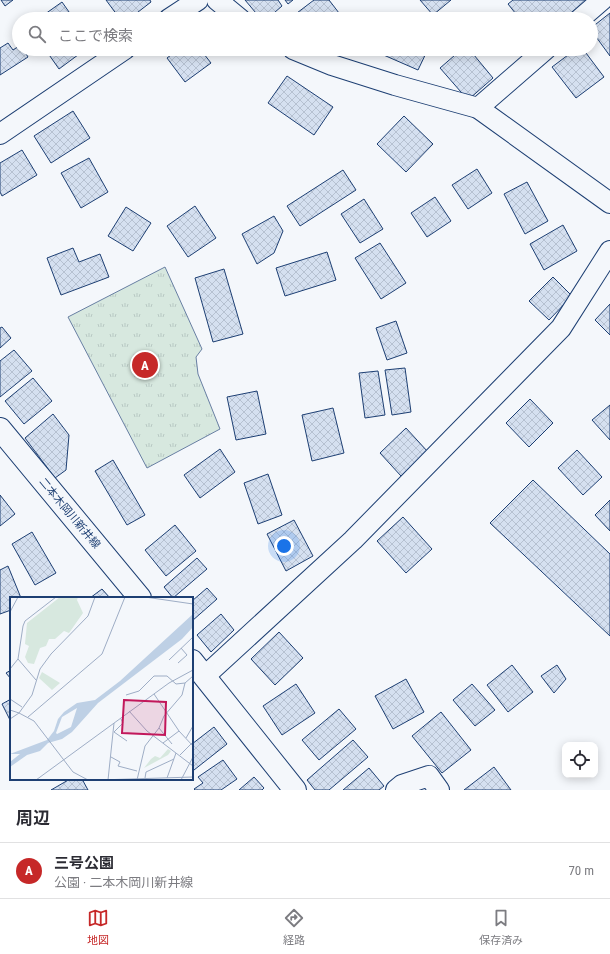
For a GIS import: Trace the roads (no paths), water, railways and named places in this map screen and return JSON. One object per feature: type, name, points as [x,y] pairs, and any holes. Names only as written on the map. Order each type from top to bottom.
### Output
[{"type":"main road","name":"二本木岡川新井線","points":[[0,429],[139,597]]},
{"type":"main road","points":[[198,668],[296,790]]},
{"type":"street","points":[[180,12],[198,0]]},
{"type":"street","points":[[217,0],[232,12]]},
{"type":"street","points":[[588,12],[602,0]]},
{"type":"street","points":[[0,134],[115,56]]},
{"type":"street","points":[[310,56],[332,65],[395,85],[478,108],[610,203]]},
{"type":"street","points":[[478,108],[538,56]]},
{"type":"street","points":[[198,668],[353,540],[561,328],[610,251]]},
{"type":"street","points":[[396,790],[402,785],[429,776],[439,790]]},
{"type":"place","name":"三号公園","points":[[145,365]]}]
